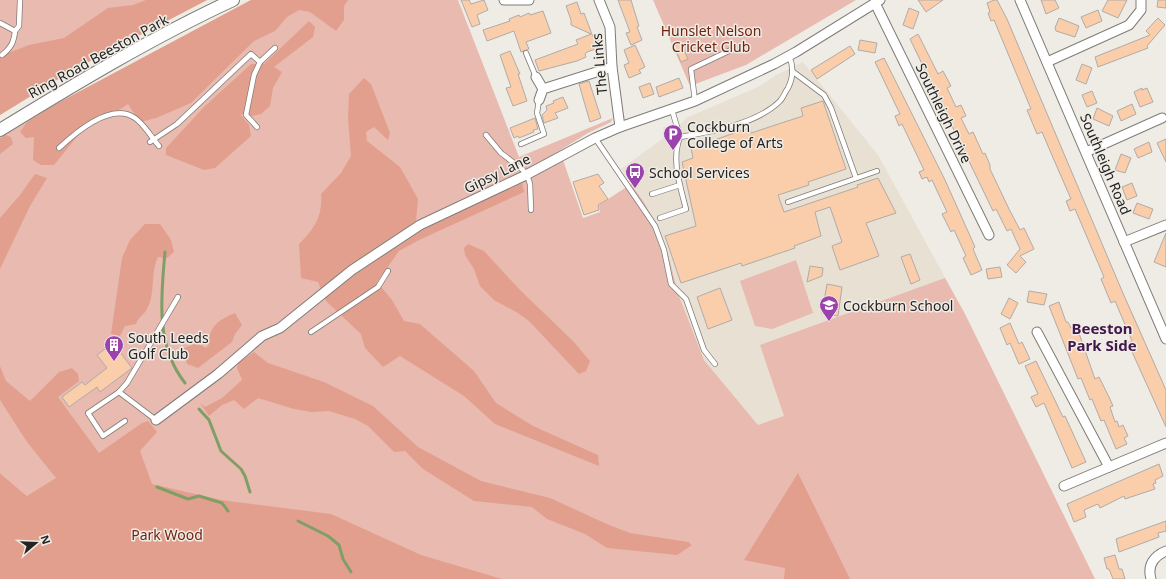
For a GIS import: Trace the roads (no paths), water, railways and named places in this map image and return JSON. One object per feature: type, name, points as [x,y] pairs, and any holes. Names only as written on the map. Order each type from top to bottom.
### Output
[{"type":"street","name":"Ring Road Beeston Park","points":[[0,130],[63,91],[206,12],[233,0]]},
{"type":"street","points":[[504,0],[529,0]]},
{"type":"street","name":"The Links","points":[[598,0],[610,27],[612,67],[620,127]]},
{"type":"street","name":"Southleigh Road","points":[[1020,0],[1166,338]]},
{"type":"street","points":[[1047,62],[1128,24],[1141,10],[1140,0]]},
{"type":"street","name":"Gipsy Lane","points":[[156,420],[207,383],[262,336],[280,328],[352,270],[420,225],[525,176],[595,138],[620,127],[695,101],[789,56],[878,2]]},
{"type":"street","name":"Southleigh Drive","points":[[878,2],[989,235]]},
{"type":"street","points":[[543,88],[612,67]]},
{"type":"street","points":[[536,78],[543,88]]},
{"type":"street","points":[[539,100],[543,88]]},
{"type":"street","points":[[1086,152],[1162,118]]},
{"type":"street","points":[[1124,242],[1166,225]]},
{"type":"street","points":[[1037,332],[1109,467]]},
{"type":"street","points":[[1064,486],[1166,443]]},
{"type":"street","points":[[1151,579],[1149,572],[1154,559],[1166,551]]},
{"type":"lane","points":[[2,55],[10,49],[14,40],[15,31],[18,26],[20,0]]},
{"type":"lane","points":[[0,23],[15,31]]},
{"type":"lane","points":[[257,127],[246,116],[254,75],[260,62],[275,48]]},
{"type":"lane","points":[[695,101],[691,69],[733,49]]},
{"type":"lane","points":[[526,53],[536,78]]},
{"type":"lane","points":[[152,141],[177,124],[251,54],[260,62]]},
{"type":"lane","points":[[680,137],[699,135],[723,128],[765,112],[781,100],[790,84],[792,63],[789,56]]},
{"type":"lane","points":[[792,71],[824,95],[831,108],[856,178]]},
{"type":"lane","points":[[521,144],[544,134],[537,113],[539,100]]},
{"type":"lane","points":[[660,218],[686,209],[680,185],[676,156],[680,137],[672,110]]},
{"type":"lane","points":[[58,148],[90,123],[104,116],[119,113],[125,113],[135,118],[152,141],[159,146]]},
{"type":"lane","points":[[486,135],[501,153],[523,170],[530,184],[531,210]]},
{"type":"lane","points":[[595,138],[655,226],[664,250],[672,284],[686,299],[704,350],[716,364]]},
{"type":"lane","points":[[788,202],[877,171]]},
{"type":"lane","points":[[652,194],[680,185]]},
{"type":"lane","points":[[311,332],[378,287],[388,271]]},
{"type":"lane","points":[[126,421],[103,436],[88,413],[119,392],[127,383],[178,297]]},
{"type":"lane","points":[[119,392],[156,420]]},
{"type":"waterway","points":[[165,252],[162,286],[162,320],[164,337],[175,368],[185,383]]},
{"type":"waterway","points":[[199,409],[209,420],[221,451],[241,469],[250,492]]},
{"type":"waterway","points":[[157,487],[188,499],[199,496],[222,503],[228,511]]},
{"type":"waterway","points":[[298,521],[328,536],[339,545],[343,559],[351,572]]},
{"type":"place","name":"Cockburn College of Arts","points":[[673,151]]},
{"type":"place","name":"School Services","points":[[635,189]]},
{"type":"place","name":"Cockburn School","points":[[829,322]]},
{"type":"place","name":"South Leeds Golf Club","points":[[114,362]]},
{"type":"district","name":"Beeston Park Side","points":[[1102,336]]},
{"type":"park label","name":"Hunslet Nelson Cricket Club","points":[[711,38]]},
{"type":"park label","name":"Park Wood","points":[[167,534]]}]
